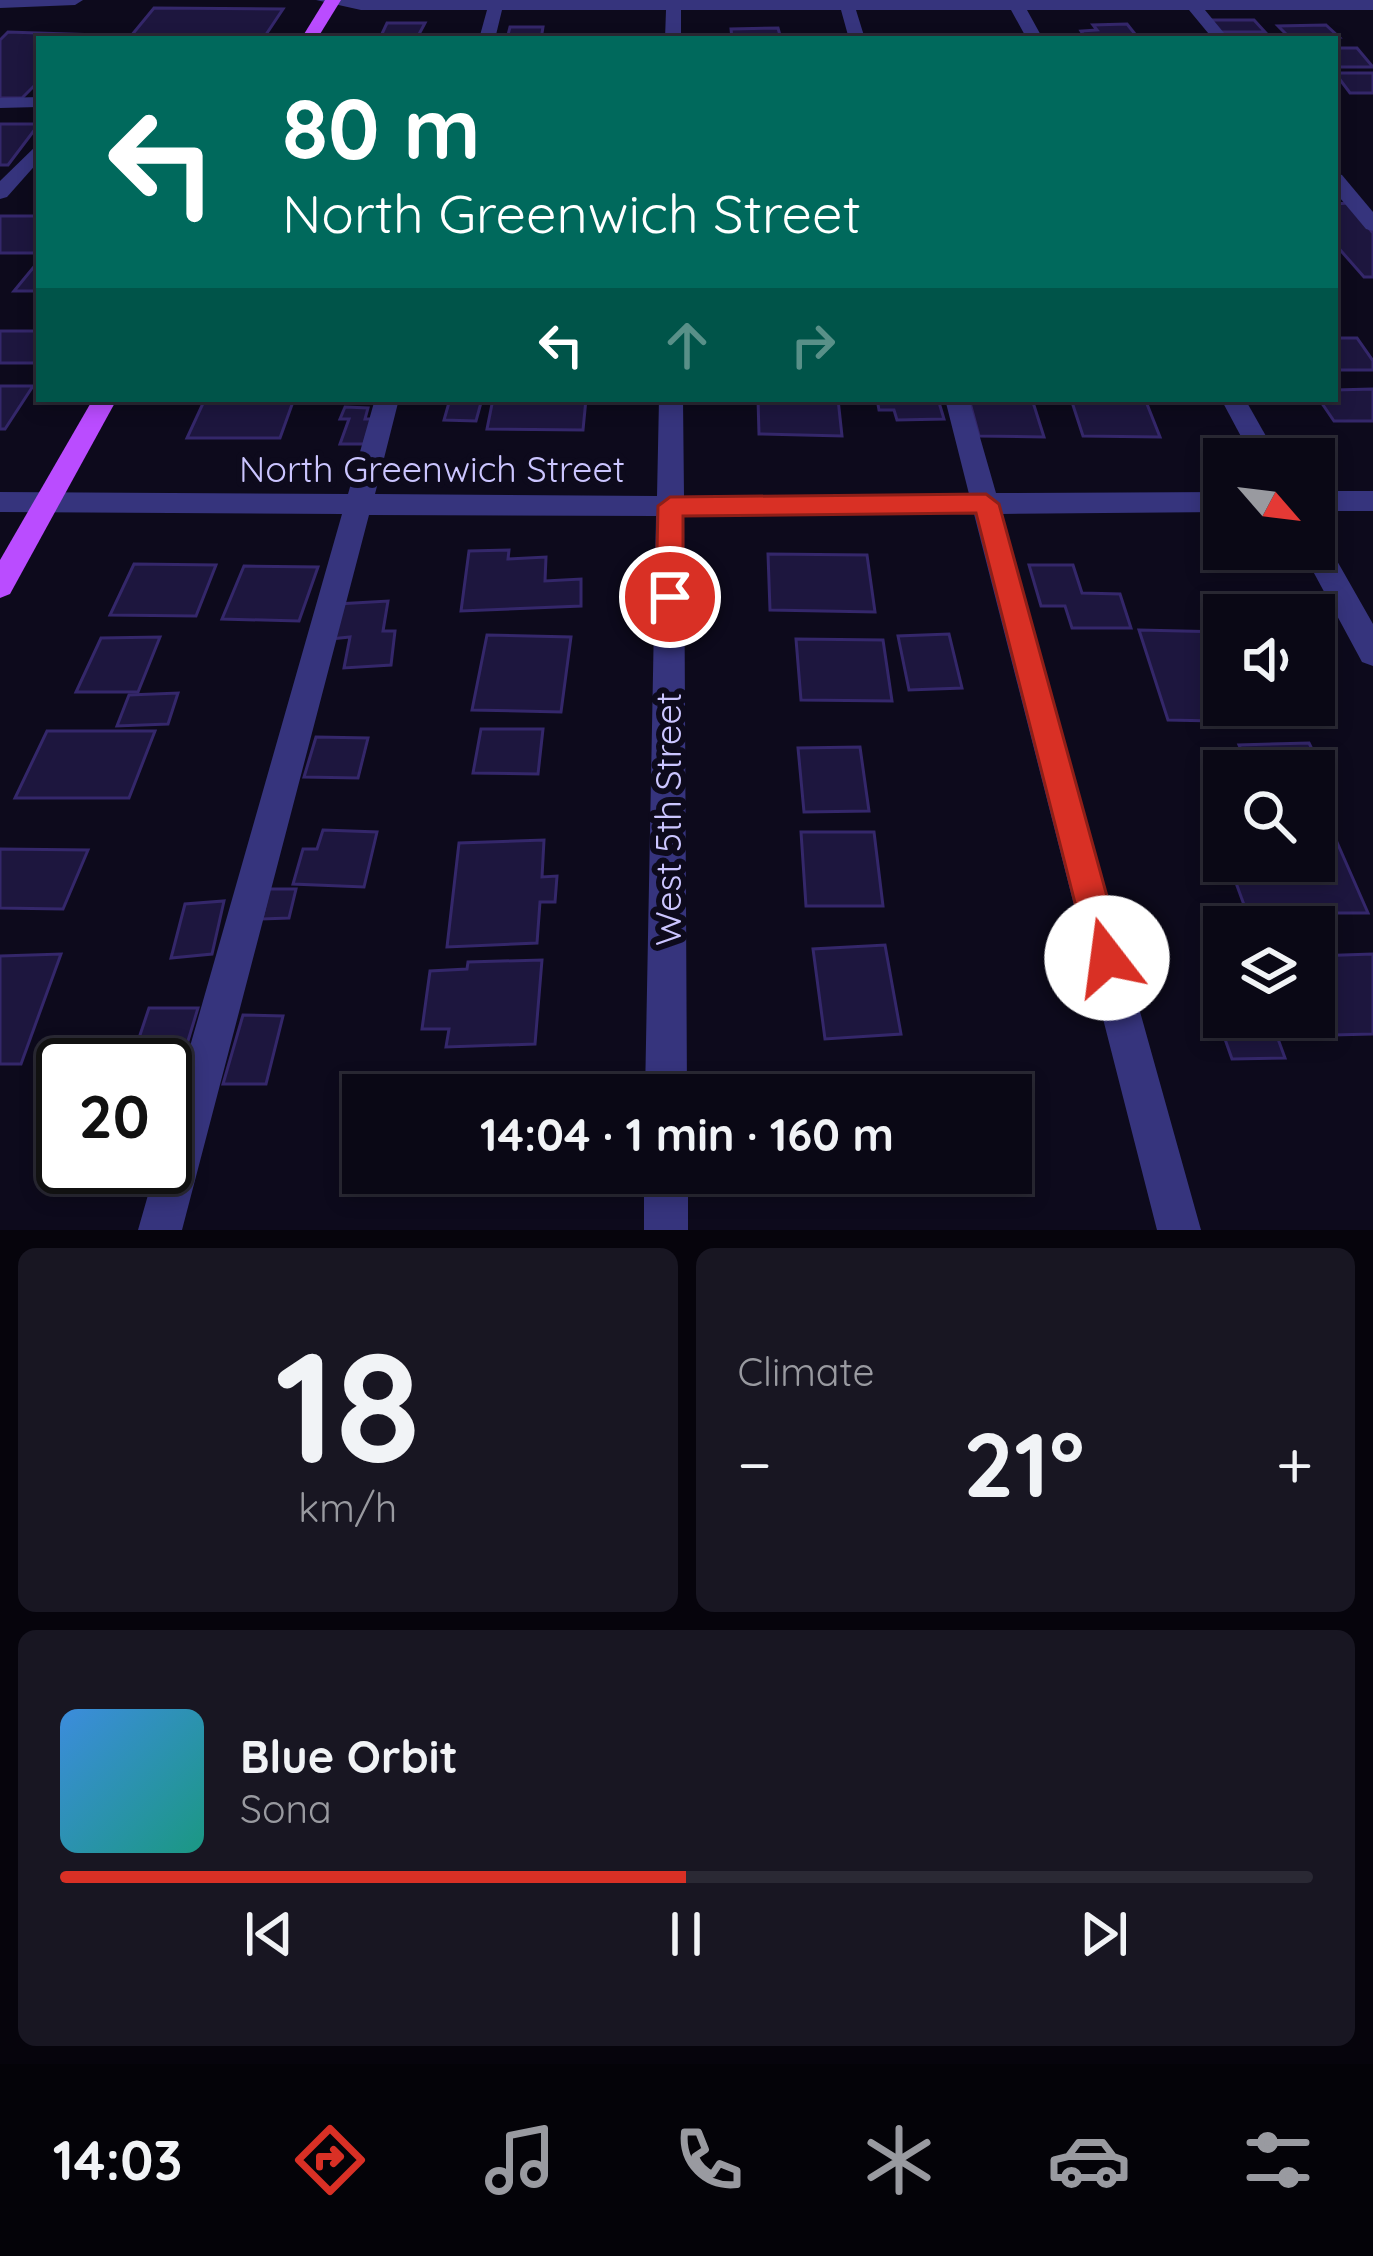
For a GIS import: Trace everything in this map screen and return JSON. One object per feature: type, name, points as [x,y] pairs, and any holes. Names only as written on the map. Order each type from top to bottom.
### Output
[{"type":"main road","points":[[311,36],[330,0]]},
{"type":"main road","points":[[0,586],[103,402]]},
{"type":"street","points":[[0,3],[75,0]]},
{"type":"street","points":[[330,0],[1366,6]]},
{"type":"street","points":[[674,2],[674,36]]},
{"type":"street","points":[[846,2],[855,36]]},
{"type":"street","points":[[1015,2],[1033,36]]},
{"type":"street","points":[[1191,2],[1219,36]]},
{"type":"street","points":[[488,36],[497,3]]},
{"type":"street","points":[[0,103],[36,102]]},
{"type":"street","points":[[2,188],[36,152]]},
{"type":"street","points":[[1338,183],[1373,186]]},
{"type":"street","points":[[1338,184],[1373,225]]},
{"type":"street","points":[[2,188],[36,186]]},
{"type":"street","points":[[160,1230],[387,402]]},
{"type":"street","name":"West 5th Street","points":[[667,1074],[671,402]]},
{"type":"street","points":[[958,402],[1179,1230]]},
{"type":"street","points":[[1236,402],[1255,438]]},
{"type":"street","points":[[1335,501],[1373,501]]},
{"type":"street","name":"North Greenwich Street","points":[[0,502],[670,506],[1203,502]]},
{"type":"street","points":[[1327,570],[1373,653]]},
{"type":"street","points":[[665,1230],[666,1194]]},
{"type":"building","points":[[154,8],[283,9],[265,36],[131,36]]},
{"type":"building","points":[[1211,20],[1254,20],[1265,32],[1220,32]]},
{"type":"building","points":[[387,23],[425,23],[418,36],[381,36]]},
{"type":"building","points":[[1127,24],[1137,36],[1084,36],[1081,31],[1097,30],[1093,25]]},
{"type":"building","points":[[1326,25],[1338,36],[1288,36],[1278,26]]},
{"type":"building","points":[[510,27],[543,27],[542,36],[508,36]]},
{"type":"building","points":[[778,28],[780,36],[732,36],[731,29]]},
{"type":"building","points":[[8,32],[131,36],[36,36],[36,84],[22,98],[0,98],[0,40]]},
{"type":"building","points":[[1338,48],[1357,48],[1373,67],[1338,67]]},
{"type":"building","points":[[1338,73],[1373,73],[1373,93],[1350,93]]},
{"type":"building","points":[[0,124],[36,124],[8,165],[0,165]]},
{"type":"building","points":[[1348,203],[1373,233],[1373,277],[1364,277],[1338,247],[1338,204]]},
{"type":"building","points":[[0,216],[36,216],[36,253],[0,253]]},
{"type":"building","points":[[36,264],[36,291],[14,291]]},
{"type":"building","points":[[0,331],[36,331],[36,363],[0,363]]},
{"type":"building","points":[[1338,338],[1357,338],[1373,361],[1373,370],[1338,370]]},
{"type":"building","points":[[0,386],[33,386],[5,429],[0,429]]},
{"type":"building","points":[[1373,389],[1373,421],[1334,421],[1321,402],[1338,402],[1338,390]]},
{"type":"building","points":[[204,402],[293,402],[280,438],[187,438]]},
{"type":"building","points":[[449,402],[481,402],[476,421],[444,420]]},
{"type":"building","points":[[492,402],[586,402],[583,430],[487,429]]},
{"type":"building","points":[[758,402],[838,402],[842,436],[759,434]]},
{"type":"building","points":[[878,402],[939,402],[944,419],[897,420],[894,410],[879,410]]},
{"type":"building","points":[[970,402],[1033,402],[1044,437],[979,436]]},
{"type":"building","points":[[1072,402],[1146,402],[1160,437],[1083,436]]},
{"type":"building","points":[[345,407],[368,408],[365,419],[372,419],[364,444],[340,444],[349,419],[340,419]]},
{"type":"building","points":[[509,550],[508,559],[546,557],[545,581],[581,579],[581,606],[461,611],[469,551]]},
{"type":"building","points":[[768,554],[867,555],[875,612],[770,610]]},
{"type":"building","points":[[134,564],[216,565],[196,616],[110,615]]},
{"type":"building","points":[[1029,565],[1073,565],[1082,593],[1120,594],[1131,628],[1072,628],[1065,606],[1041,606]]},
{"type":"building","points":[[244,566],[318,567],[299,621],[222,619]]},
{"type":"building","points":[[388,601],[383,631],[395,631],[391,665],[344,668],[350,637],[330,639],[337,604]]},
{"type":"building","points":[[1139,630],[1203,632],[1203,721],[1168,720]]},
{"type":"building","points":[[949,634],[962,688],[909,690],[898,636]]},
{"type":"building","points":[[487,635],[571,637],[561,712],[472,710]]},
{"type":"building","points":[[160,637],[138,692],[76,692],[101,638]]},
{"type":"building","points":[[796,639],[883,640],[892,701],[801,700]]},
{"type":"building","points":[[178,693],[168,724],[117,726],[129,695]]},
{"type":"building","points":[[481,729],[543,729],[538,774],[473,773]]},
{"type":"building","points":[[47,731],[155,731],[129,798],[15,798]]},
{"type":"building","points":[[316,737],[368,738],[358,778],[304,777]]},
{"type":"building","points":[[1309,743],[1312,750],[1241,750],[1239,745]]},
{"type":"building","points":[[860,747],[869,811],[804,812],[798,748]]},
{"type":"building","points":[[323,830],[377,832],[364,887],[293,884],[303,849],[317,849]]},
{"type":"building","points":[[801,832],[874,832],[883,906],[806,906]]},
{"type":"building","points":[[544,840],[542,877],[557,876],[555,902],[540,902],[537,943],[447,947],[459,843]]},
{"type":"building","points":[[1336,840],[1368,913],[1335,913],[1335,906],[1244,906],[1236,882],[1335,882]]},
{"type":"building","points":[[0,849],[88,850],[63,909],[0,908]]},
{"type":"building","points":[[269,889],[296,889],[289,918],[262,919]]},
{"type":"building","points":[[224,901],[212,954],[171,958],[185,904]]},
{"type":"building","points":[[885,945],[901,1034],[825,1039],[813,949]]},
{"type":"building","points":[[61,954],[21,1064],[0,1064],[0,956]]},
{"type":"building","points":[[1373,954],[1373,1034],[1335,1035],[1335,955]]},
{"type":"building","points":[[542,960],[535,1044],[446,1047],[449,1029],[422,1029],[430,971],[467,969],[468,962]]},
{"type":"building","points":[[149,1008],[198,1008],[189,1038],[139,1038]]},
{"type":"building","points":[[243,1015],[283,1016],[266,1084],[223,1084]]},
{"type":"building","points":[[1225,1038],[1278,1038],[1285,1058],[1232,1059]]},
{"type":"route","points":[[670,597],[670,506],[986,504],[1107,958]]}]
